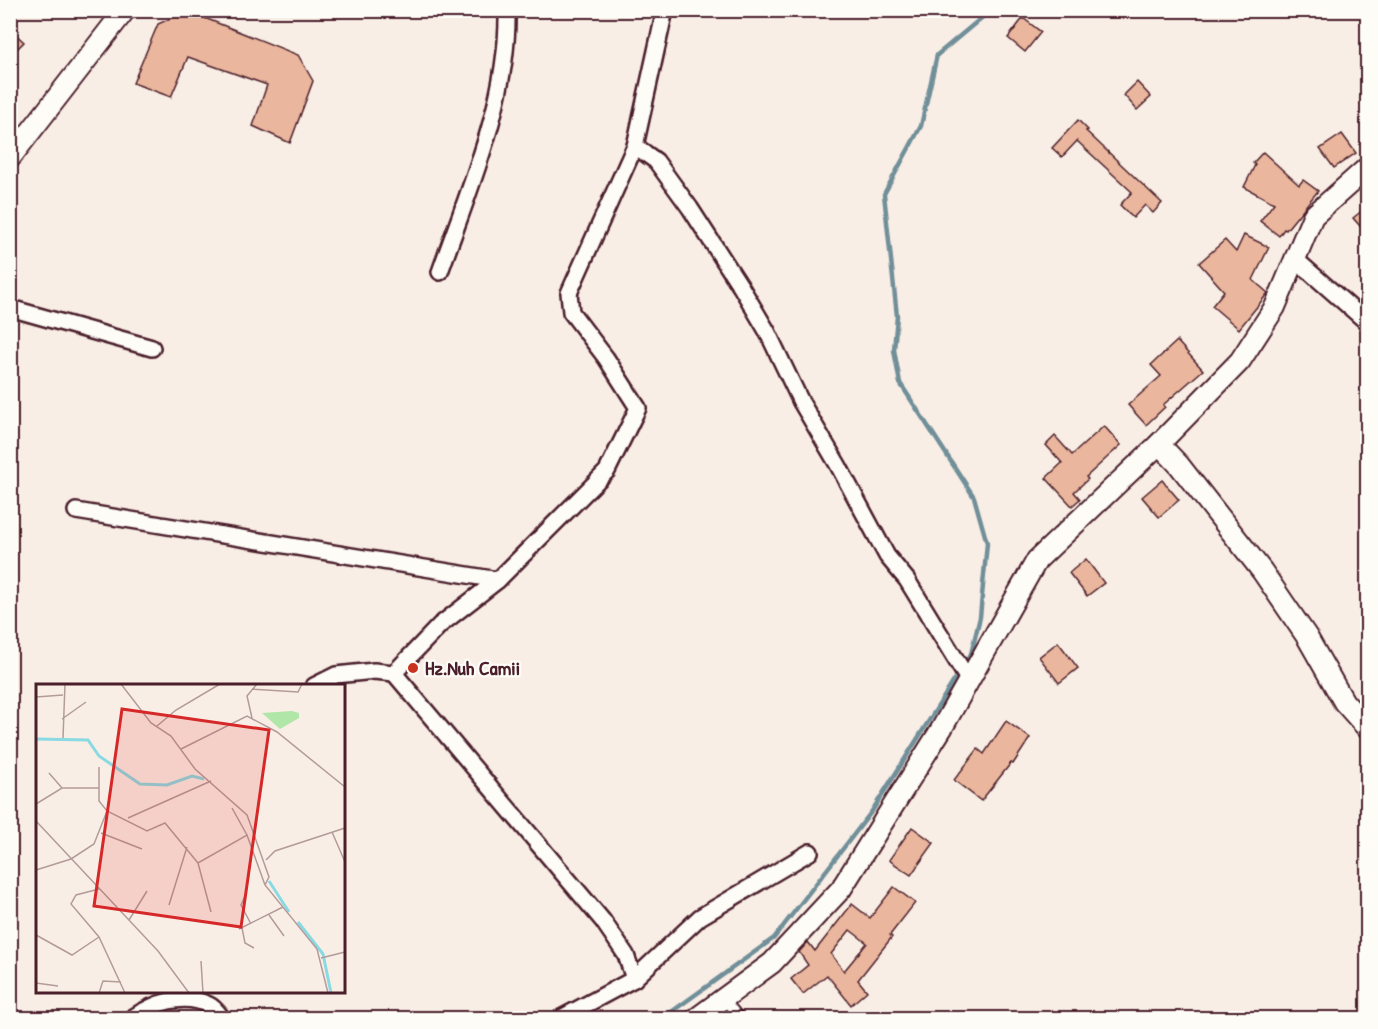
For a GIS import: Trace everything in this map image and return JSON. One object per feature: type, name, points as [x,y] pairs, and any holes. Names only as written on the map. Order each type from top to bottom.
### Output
[{"type":"street","points":[[440,272],[482,153],[503,73],[508,39],[507,10]]},
{"type":"street","points":[[394,673],[440,625],[498,580],[607,471],[638,408],[606,358],[571,312],[569,292],[635,146],[665,10]]},
{"type":"street","points":[[10,158],[124,11]]},
{"type":"street","points":[[635,146],[656,161],[690,208],[741,287],[767,332],[801,402],[887,556],[907,580],[969,681]]},
{"type":"street","points":[[697,1018],[772,963],[841,889],[942,728],[1037,561],[1159,444],[1240,361],[1275,308],[1313,216],[1368,167]]},
{"type":"street","points":[[1295,259],[1368,323]]},
{"type":"street","points":[[10,308],[152,348]]},
{"type":"street","points":[[1159,444],[1179,465],[1262,571],[1307,637],[1344,702],[1368,729]]},
{"type":"street","points":[[76,511],[498,580]]},
{"type":"street","points":[[318,684],[336,675],[374,671],[394,673],[603,921],[626,955],[634,979]]},
{"type":"street","points":[[561,1018],[634,979],[700,916],[810,852]]},
{"type":"street","points":[[132,1018],[146,1009],[180,998],[211,1005],[222,1018]]},
{"type":"lane","points":[[724,999],[740,1018]]},
{"type":"building","points":[[187,11],[298,55],[313,81],[290,143],[253,126],[267,85],[188,57],[171,97],[133,83],[158,24]]},
{"type":"building","points":[[1023,18],[1041,32],[1025,52],[1008,38]]},
{"type":"building","points":[[10,29],[24,42],[10,56]]},
{"type":"building","points":[[1137,82],[1151,97],[1137,110],[1124,95]]},
{"type":"building","points":[[1078,120],[1088,130],[1086,131],[1162,203],[1153,213],[1145,205],[1133,218],[1120,205],[1132,192],[1077,141],[1062,157],[1052,148]]},
{"type":"building","points":[[1342,134],[1356,153],[1334,168],[1320,149]]},
{"type":"building","points":[[1263,152],[1299,185],[1303,180],[1318,191],[1279,236],[1260,221],[1274,203],[1244,187],[1255,165],[1253,163]]},
{"type":"building","points":[[1368,206],[1368,235],[1353,218]]},
{"type":"building","points":[[1244,235],[1269,247],[1253,280],[1268,293],[1239,329],[1212,306],[1224,291],[1199,263],[1225,240],[1236,252]]},
{"type":"building","points":[[1177,341],[1203,370],[1163,405],[1165,407],[1146,425],[1128,405],[1161,376],[1151,365]]},
{"type":"building","points":[[1104,426],[1121,445],[1086,477],[1088,479],[1074,492],[1080,499],[1072,506],[1046,478],[1062,463],[1046,445],[1055,436],[1072,455]]},
{"type":"building","points":[[1162,480],[1179,500],[1159,517],[1142,497]]},
{"type":"building","points":[[1086,559],[1104,583],[1087,596],[1069,573]]},
{"type":"building","points":[[1058,642],[1078,668],[1059,683],[1039,657]]},
{"type":"building","points":[[1006,721],[1030,738],[1013,764],[1011,763],[981,801],[954,780],[978,749],[984,754]]},
{"type":"building","points":[[912,827],[934,843],[911,875],[889,860]]},
{"type":"building","points":[[894,887],[915,903],[858,980],[867,991],[851,1005],[827,975],[803,994],[791,979],[808,965],[799,952],[808,942],[815,951],[852,904],[870,918]],"holes":[[[850,930],[867,943],[844,971],[831,954]]]},
{"type":"waterway","points":[[663,1018],[774,938],[872,811],[971,654],[980,617],[987,543],[974,497],[900,383],[894,350],[897,316],[884,194],[921,126],[937,55],[991,10]]},
{"type":"place","name":"Hz.Nuh Camii","points":[[413,668]]}]
